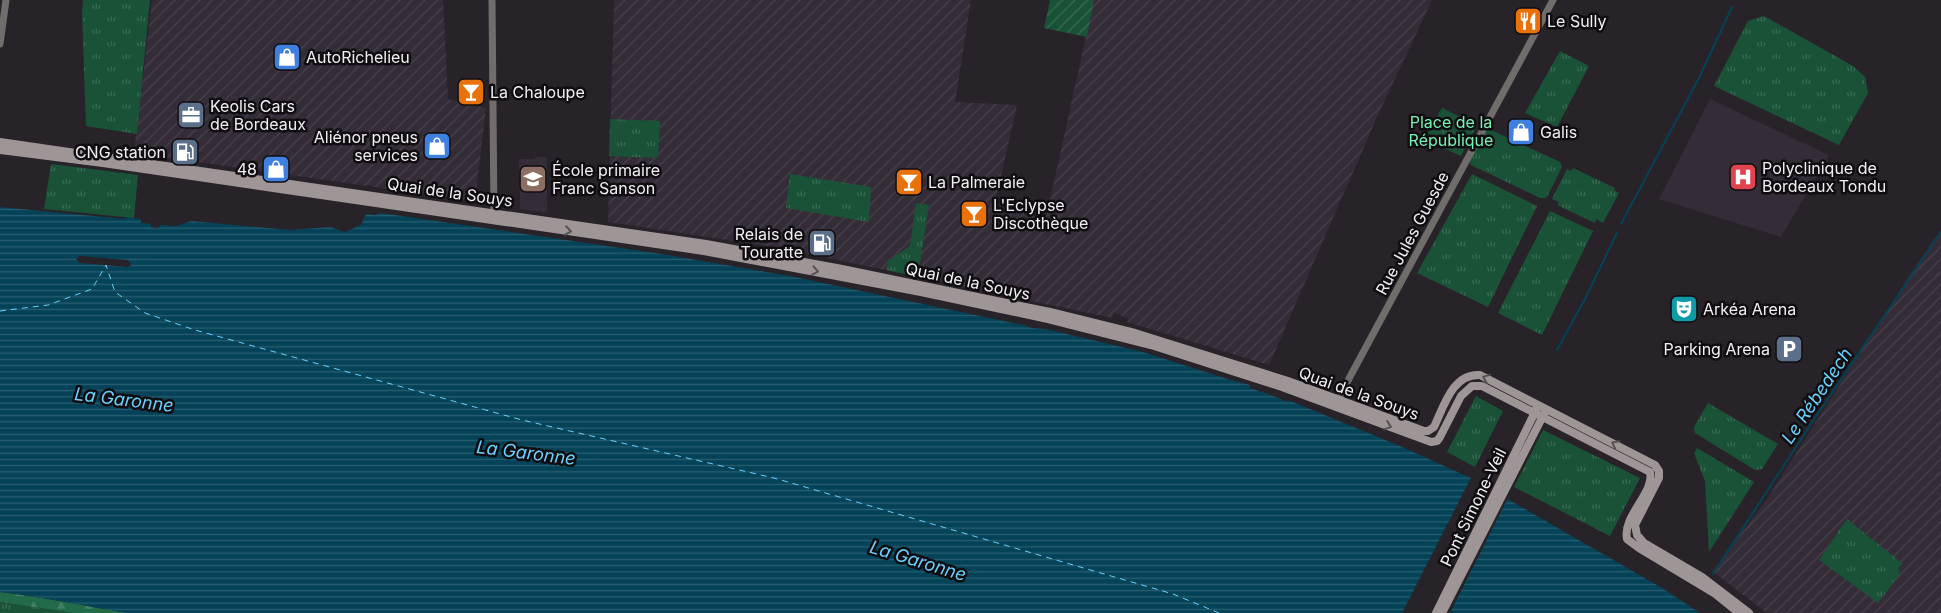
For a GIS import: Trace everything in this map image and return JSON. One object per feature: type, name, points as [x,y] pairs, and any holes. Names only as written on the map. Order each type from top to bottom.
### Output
[{"type":"main road","name":"Quai de la Souys","points":[[0,142],[495,216],[746,258],[1048,319],[1151,345],[1434,442],[1440,437],[1461,396],[1472,386],[1482,386],[1650,472],[1650,482],[1627,528],[1628,539],[1639,548],[1714,593],[1739,613]]},
{"type":"main road","name":"Quai de la Souys","points":[[0,150],[747,250],[1050,312],[1151,338],[1338,399],[1424,431],[1434,427],[1457,383],[1463,377],[1480,374],[1657,467],[1660,474],[1659,478],[1635,525],[1636,536],[1644,544],[1702,577],[1749,613]]},
{"type":"main road","name":"Pont Simone-Veil","points":[[1442,613],[1529,434],[1534,413],[1539,405]]},
{"type":"main road","name":"Pont Simone-Veil","points":[[1436,613],[1529,434],[1547,409]]},
{"type":"street","points":[[0,44],[6,0]]},
{"type":"street","points":[[492,0],[495,216]]},
{"type":"street","name":"Rue Jules Guesde","points":[[1338,399],[1553,0]]},
{"type":"street","points":[[1295,393],[1327,400],[1338,399],[1342,409]]},
{"type":"shaded area","points":[[152,0],[443,0],[448,99],[486,108],[475,201],[134,153]]},
{"type":"shaded area","points":[[614,0],[971,0],[955,102],[1017,105],[994,207],[1046,218],[1094,0],[1432,0],[1377,117],[1269,365],[1127,322],[1128,318],[1114,313],[1112,318],[781,248],[608,222]]},
{"type":"shaded area","name":"Polyclinique de Bordeaux Tondu","points":[[1710,99],[1829,155],[1781,237],[1659,199]]},
{"type":"shaded area","name":"École primaire Franc Sanson","points":[[535,157],[547,157],[547,213],[520,209],[519,159],[535,159]]},
{"type":"shaded area","points":[[1941,230],[1941,613],[1767,613],[1712,571],[1763,505],[1917,264]]},
{"type":"green space","points":[[83,0],[150,0],[137,134],[86,126]]},
{"type":"green space","points":[[1050,0],[1094,0],[1087,37],[1044,28]]},
{"type":"green space","points":[[1764,16],[1853,66],[1865,77],[1868,93],[1839,145],[1714,86],[1748,21]]},
{"type":"green space","points":[[1560,51],[1589,66],[1557,127],[1525,113]]},
{"type":"green space","name":"Place de la République","points":[[1442,108],[1477,125],[1461,156],[1424,139]]},
{"type":"green space","points":[[610,119],[660,121],[658,158],[609,156]]},
{"type":"green space","points":[[1489,129],[1560,162],[1562,167],[1547,197],[1540,198],[1471,165],[1470,160],[1485,132]]},
{"type":"green space","points":[[51,164],[138,175],[134,218],[44,209]]},
{"type":"green space","points":[[1573,168],[1615,188],[1614,190],[1619,193],[1603,223],[1596,219],[1595,223],[1557,205],[1559,202],[1552,199],[1567,169],[1571,171]]},
{"type":"green space","points":[[790,174],[871,187],[869,222],[786,208]]},
{"type":"green space","points":[[1472,174],[1537,206],[1488,307],[1417,273]]},
{"type":"green space","points":[[916,203],[929,205],[919,270],[907,274],[887,270],[888,261],[910,246]]},
{"type":"green space","points":[[1550,211],[1593,231],[1542,335],[1498,313]]},
{"type":"green space","points":[[1476,396],[1503,411],[1475,467],[1447,452]]},
{"type":"green space","points":[[1708,403],[1778,444],[1762,469],[1755,470],[1695,433],[1694,427]]},
{"type":"green space","points":[[1543,430],[1640,478],[1610,536],[1514,487]]},
{"type":"green space","points":[[1697,448],[1754,482],[1709,552],[1705,481],[1694,453]]},
{"type":"green space","points":[[1847,519],[1903,564],[1898,567],[1900,574],[1878,603],[1819,560]]},
{"type":"green space","points":[[0,592],[128,613],[73,613],[0,602]]},
{"type":"green space","points":[[0,602],[73,613],[0,613]]},
{"type":"water","name":"La Garonne","points":[[0,207],[125,219],[126,217],[141,219],[141,223],[151,224],[151,227],[159,228],[160,225],[176,226],[191,221],[290,230],[330,227],[345,232],[361,225],[366,214],[375,215],[381,213],[662,254],[790,276],[1032,328],[1046,329],[1143,352],[1250,385],[1250,388],[1286,402],[1288,400],[1400,446],[1473,479],[1662,588],[1700,613],[128,613],[0,592]]},
{"type":"pier","points":[[80,256],[128,260],[131,265],[128,267],[80,263],[76,259]]},
{"type":"pier","points":[[1472,476],[1509,496],[1450,613],[1402,613]]},
{"type":"waterway","points":[[1621,224],[1699,78],[1732,7]]},
{"type":"waterway","name":"Le Rébedech","points":[[1713,574],[1811,424],[1941,232]]},
{"type":"waterway","points":[[1557,350],[1585,299],[1617,233]]},
{"type":"ferry route","points":[[0,311],[48,305],[92,289],[106,265],[115,292],[145,313],[195,330],[522,420],[774,478],[1173,594],[1219,613]]},
{"type":"place","name":"Le Sully","points":[[1528,21]]},
{"type":"place","name":"AutoRichelieu","points":[[287,57]]},
{"type":"place","name":"La Chaloupe","points":[[471,92]]},
{"type":"place","name":"Keolis Cars de Bordeaux","points":[[191,115]]},
{"type":"place","name":"Galis","points":[[1521,132]]},
{"type":"place","name":"Aliénor pneus services","points":[[437,146]]},
{"type":"place","name":"CNG station","points":[[185,152]]},
{"type":"place","name":"48","points":[[276,169]]},
{"type":"place","name":"Polyclinique de Bordeaux Tondu","points":[[1743,177]]},
{"type":"place","name":"École primaire Franc Sanson","points":[[533,179]]},
{"type":"place","name":"La Palmeraie","points":[[909,182]]},
{"type":"place","name":"L'Eclypse Discothèque","points":[[974,214]]},
{"type":"place","name":"Relais de Touratte","points":[[822,243]]},
{"type":"place","name":"Arkéa Arena","points":[[1684,309]]},
{"type":"place","name":"Parking Arena","points":[[1789,349]]}]
